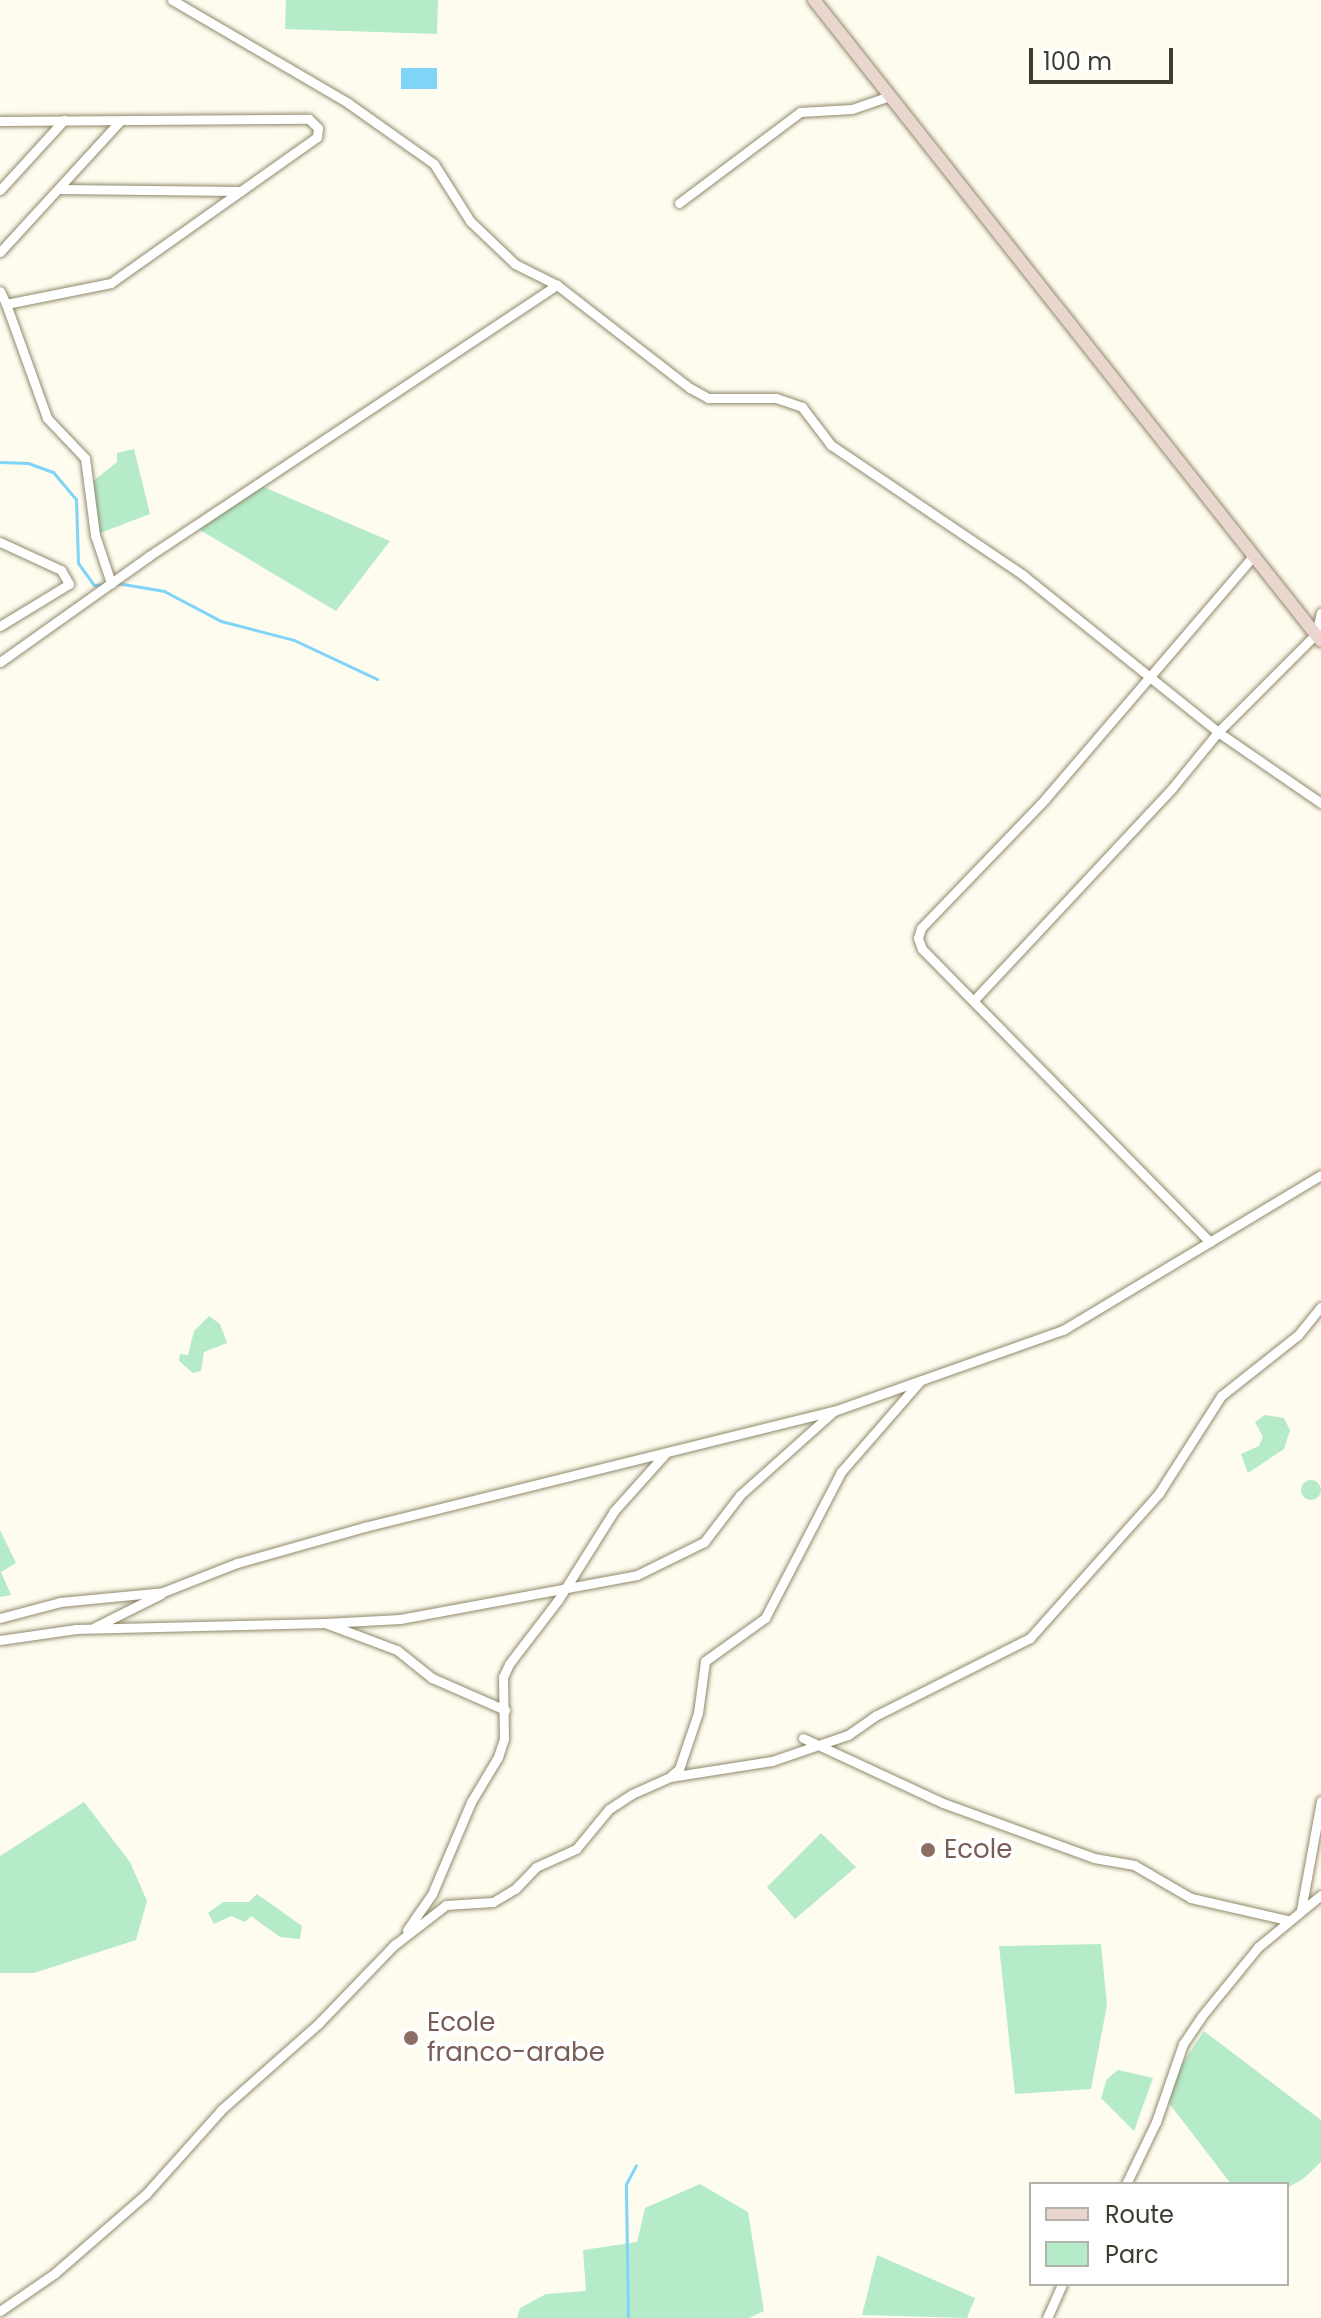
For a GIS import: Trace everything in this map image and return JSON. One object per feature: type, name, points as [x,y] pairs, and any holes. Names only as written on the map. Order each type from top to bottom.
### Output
[{"type":"main road","points":[[814,0],[1318,638]]},
{"type":"street","points":[[172,0],[348,103],[434,164],[470,221],[515,264],[557,285],[708,398],[776,398],[802,407],[831,445],[1023,575],[1218,732],[1321,803]]},
{"type":"street","points":[[679,203],[800,112],[852,109],[889,96]]},
{"type":"street","points":[[0,121],[309,119],[318,128],[317,137],[111,283],[6,304]]},
{"type":"street","points":[[0,190],[64,120]]},
{"type":"street","points":[[0,252],[121,120]]},
{"type":"street","points":[[58,189],[241,191]]},
{"type":"street","points":[[0,662],[111,583],[557,285]]},
{"type":"street","points":[[0,291],[47,418],[85,458],[95,535],[111,583]]},
{"type":"street","points":[[0,542],[61,570],[69,584],[2,623]]},
{"type":"street","points":[[1210,1242],[922,949],[921,928],[1010,837],[1253,556]]},
{"type":"street","points":[[974,1000],[1173,787],[1218,732],[1318,638],[1321,613]]},
{"type":"street","points":[[88,1629],[163,1592],[237,1563],[364,1527],[834,1411],[1063,1330],[1321,1175]]},
{"type":"street","points":[[670,1777],[772,1761],[848,1735],[877,1715],[1030,1638],[1159,1493],[1221,1396],[1298,1335],[1321,1307]]},
{"type":"street","points":[[393,1946],[446,1905],[493,1902],[515,1889],[536,1867],[576,1849],[609,1809],[670,1777],[679,1769],[698,1713],[705,1661],[765,1618],[841,1472],[920,1380]]},
{"type":"street","points":[[0,1640],[88,1629],[400,1619],[637,1575],[704,1542],[740,1495],[834,1411]]},
{"type":"street","points":[[0,2311],[55,2273],[146,2194],[221,2110],[319,2023],[422,1911],[471,1802],[498,1757],[505,1710],[503,1685],[509,1664],[567,1588],[614,1511],[665,1454]]},
{"type":"street","points":[[0,1618],[60,1602],[163,1592]]},
{"type":"street","points":[[325,1623],[397,1650],[432,1678],[505,1710]]},
{"type":"street","points":[[803,1738],[943,1803],[1094,1858],[1134,1865],[1191,1898],[1287,1920]]},
{"type":"street","points":[[1301,1910],[1321,1801]]},
{"type":"street","points":[[1127,2182],[1156,2122],[1183,2044],[1258,1947],[1321,1895]]},
{"type":"street","points":[[1047,2318],[1061,2286]]},
{"type":"green space","points":[[286,0],[438,0],[437,34],[285,29]]},
{"type":"green space","points":[[134,449],[150,514],[95,535],[92,482],[117,462],[117,453]]},
{"type":"green space","points":[[259,485],[390,541],[336,611],[195,527]]},
{"type":"green space","points":[[209,1316],[220,1324],[227,1343],[204,1352],[201,1371],[193,1373],[179,1361],[180,1354],[188,1355],[194,1331]]},
{"type":"green space","points":[[1265,1415],[1284,1418],[1290,1430],[1284,1449],[1248,1473],[1241,1454],[1259,1446],[1263,1437],[1255,1422]]},
{"type":"green space","points":[[1311,1480],[1318,1483],[1321,1490],[1318,1497],[1311,1500],[1304,1497],[1301,1490],[1304,1483]]},
{"type":"green space","points":[[0,1530],[16,1563],[1,1572],[11,1595],[0,1597]]},
{"type":"green space","points":[[84,1802],[130,1862],[147,1901],[136,1940],[34,1973],[0,1973],[0,1856]]},
{"type":"green space","points":[[821,1833],[856,1867],[795,1919],[767,1887]]},
{"type":"green space","points":[[257,1894],[302,1926],[300,1939],[280,1937],[251,1916],[245,1922],[231,1916],[214,1924],[208,1913],[223,1902],[249,1902]]},
{"type":"green space","points":[[1101,1944],[1107,2005],[1091,2089],[1015,2094],[999,1946]]},
{"type":"green space","points":[[1204,2031],[1321,2120],[1321,2162],[1289,2187],[1289,2182],[1229,2182],[1162,2094]]},
{"type":"green space","points":[[1118,2070],[1153,2078],[1134,2131],[1101,2098],[1107,2079]]},
{"type":"green space","points":[[700,2184],[748,2212],[764,2311],[749,2318],[517,2318],[520,2308],[546,2294],[586,2291],[583,2250],[637,2242],[645,2208]]},
{"type":"green space","points":[[877,2255],[975,2298],[967,2318],[862,2315]]},
{"type":"water","points":[[401,68],[437,68],[437,89],[401,89]]},
{"type":"waterway","points":[[0,462],[28,463],[53,472],[76,499],[78,563],[94,585],[105,584]]},
{"type":"waterway","points":[[117,583],[164,591],[221,621],[294,640],[377,679]]},
{"type":"waterway","points":[[628,2318],[626,2184],[636,2165]]},
{"type":"place","name":"Ecole","points":[[928,1850]]},
{"type":"place","name":"Ecole franco-arabe","points":[[411,2038]]}]
